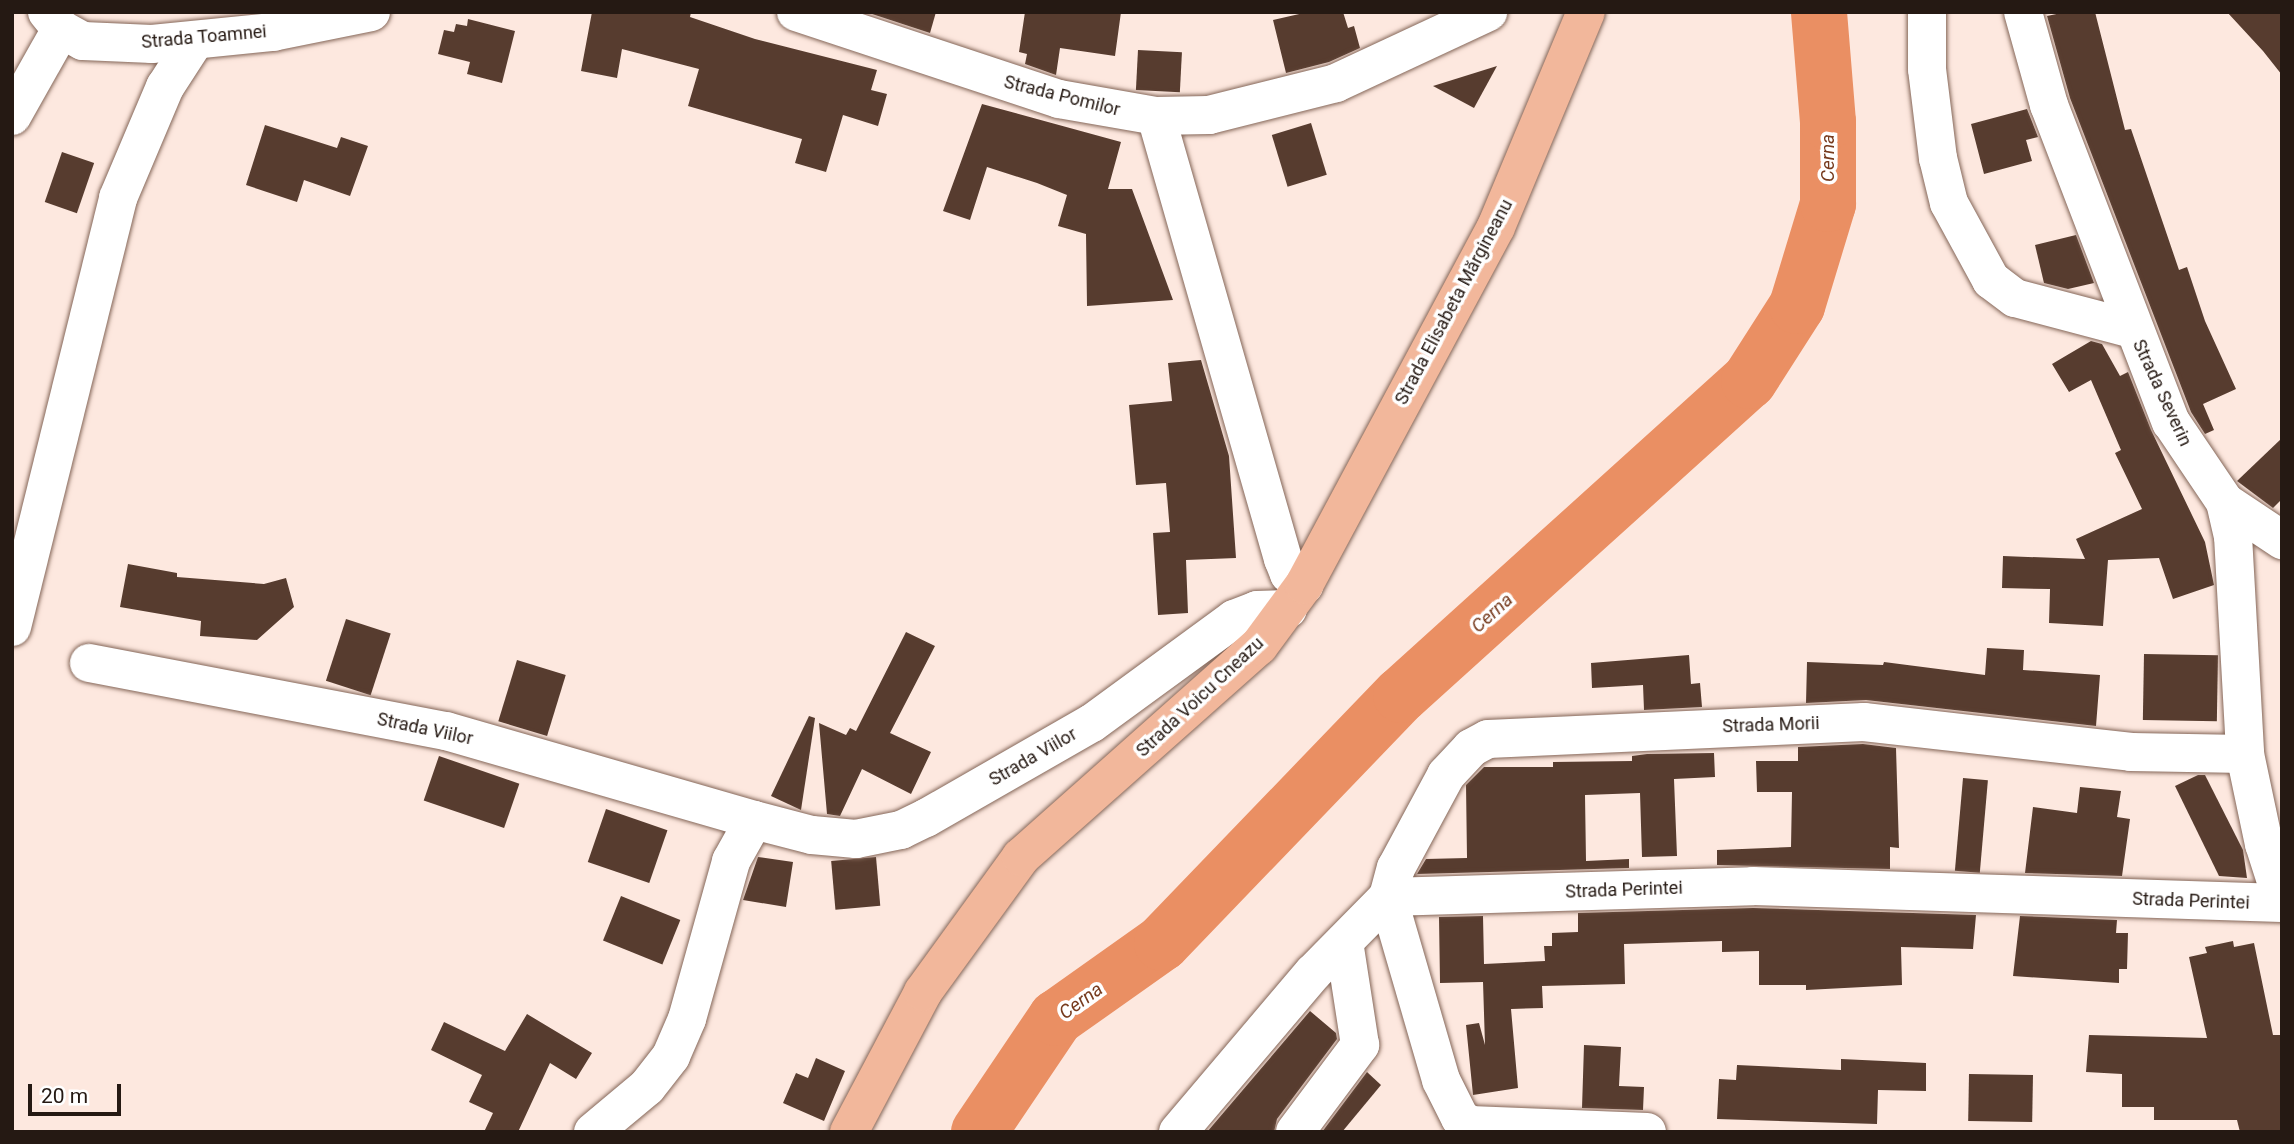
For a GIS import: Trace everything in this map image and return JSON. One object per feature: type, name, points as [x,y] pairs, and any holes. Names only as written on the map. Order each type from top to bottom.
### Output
[{"type":"main road","name":"Strada Elisabeta Mărgineanu","points":[[1296,597],[1496,227],[1586,12]]},
{"type":"main road","name":"Strada Voicu Cneazu","points":[[849,1132],[923,992],[1021,857],[1259,646],[1296,597]]},
{"type":"street","name":"Strada Toamnei","points":[[54,21],[83,41],[194,42],[323,24],[370,12]]},
{"type":"street","name":"Strada Pomilor","points":[[796,12],[1059,99],[1156,116],[1209,115],[1336,83],[1488,12]]},
{"type":"street","points":[[1927,12],[1931,118],[1940,169],[1949,203],[1991,280],[2015,298],[2132,329]]},
{"type":"street","name":"Strada Severin","points":[[2023,12],[2049,105],[2132,329],[2171,422],[2225,502],[2233,536],[2245,754],[2264,844],[2282,902]]},
{"type":"street","points":[[12,116],[54,21]]},
{"type":"street","points":[[12,627],[118,198],[165,87],[194,42]]},
{"type":"street","points":[[1156,116],[1296,597]]},
{"type":"street","points":[[2225,502],[2282,540]]},
{"type":"street","name":"Strada Viilor","points":[[89,663],[446,731],[754,820],[812,835],[856,839],[901,830],[1093,723],[1234,619],[1296,597]]},
{"type":"street","name":"Strada Morii","points":[[1388,897],[1396,869],[1446,775],[1471,748],[1505,735],[1864,722],[2131,752],[2245,754]]},
{"type":"street","points":[[593,1132],[646,1087],[671,1056],[687,1020],[731,861],[754,820]]},
{"type":"street","name":"Strada Perintei","points":[[1388,897],[1753,886],[2282,902]]},
{"type":"street","points":[[1178,1132],[1344,942],[1388,897],[1441,1080],[1460,1118],[1470,1125],[1647,1132]]},
{"type":"street","points":[[1295,1132],[1360,1045],[1344,942]]},
{"type":"building","points":[[592,12],[691,12],[690,17],[755,39],[877,70],[871,90],[887,94],[878,126],[843,115],[826,172],[795,163],[802,139],[688,106],[699,69],[622,49],[617,78],[581,71]]},
{"type":"building","points":[[866,12],[936,12],[930,33]]},
{"type":"building","points":[[1025,12],[1121,12],[1115,56],[1060,48],[1056,75],[1025,64],[1027,54],[1019,52]]},
{"type":"building","points":[[1308,12],[1343,12],[1348,28],[1354,26],[1360,48],[1329,62],[1286,73],[1273,20]]},
{"type":"building","points":[[2066,12],[2095,12],[2125,130],[2131,129],[2179,270],[2187,267],[2205,321],[2236,389],[2203,404],[2214,430],[2205,434],[2191,412],[2070,98],[2047,16]]},
{"type":"building","points":[[2227,12],[2282,12],[2282,75],[2263,51]]},
{"type":"building","points":[[468,19],[515,31],[502,83],[467,74],[470,62],[438,54],[444,30],[454,32],[456,24],[467,26]]},
{"type":"building","points":[[1138,50],[1182,52],[1180,92],[1136,90]]},
{"type":"building","points":[[1497,66],[1474,108],[1433,86]]},
{"type":"building","points":[[982,104],[1121,142],[1108,189],[1132,189],[1173,300],[1087,306],[1086,234],[1058,226],[1067,195],[1037,183],[987,167],[970,220],[943,211]]},
{"type":"building","points":[[2027,109],[2038,137],[2026,140],[2032,161],[1984,174],[1971,124]]},
{"type":"building","points":[[1311,123],[1327,175],[1288,187],[1272,135]]},
{"type":"building","points":[[265,125],[337,148],[341,137],[368,146],[350,196],[304,180],[297,202],[246,185]]},
{"type":"building","points":[[62,152],[94,163],[77,213],[45,202]]},
{"type":"building","points":[[2076,235],[2094,283],[2068,289],[2044,283],[2035,245]]},
{"type":"building","points":[[2091,341],[2102,344],[2120,376],[2128,372],[2151,430],[2205,542],[2214,585],[2173,599],[2159,558],[2108,560],[2103,626],[2049,623],[2050,589],[2002,588],[2003,556],[2085,559],[2076,539],[2142,509],[2115,453],[2121,450],[2091,380],[2069,392],[2052,364]]},
{"type":"building","points":[[1201,360],[1229,456],[1236,558],[1186,560],[1188,613],[1158,615],[1153,533],[1170,532],[1166,483],[1136,485],[1129,405],[1172,401],[1168,363]]},
{"type":"building","points":[[2282,438],[2282,499],[2273,508],[2237,481]]},
{"type":"building","points":[[128,564],[177,573],[177,577],[264,584],[286,578],[294,607],[257,640],[200,636],[201,621],[120,607]]},
{"type":"building","points":[[346,619],[391,634],[371,695],[326,681]]},
{"type":"building","points":[[906,632],[935,646],[890,733],[931,752],[911,794],[862,769],[840,816],[827,814],[819,723],[846,735],[850,728],[856,731]]},
{"type":"building","points":[[1987,648],[2024,650],[2023,670],[2100,675],[2096,726],[1866,700],[1806,703],[1807,662],[1883,665],[1884,662],[1985,675]]},
{"type":"building","points":[[2144,654],[2218,655],[2217,721],[2143,720]]},
{"type":"building","points":[[1689,655],[1691,684],[1700,683],[1702,707],[1644,710],[1643,685],[1592,688],[1591,663]]},
{"type":"building","points":[[517,660],[566,675],[547,736],[498,721]]},
{"type":"building","points":[[809,716],[815,718],[801,810],[771,796]]},
{"type":"building","points":[[1863,744],[1896,748],[1899,848],[1890,847],[1890,869],[1717,865],[1717,850],[1791,847],[1792,792],[1757,792],[1756,761],[1798,761],[1798,747]]},
{"type":"building","points":[[1714,753],[1715,777],[1674,779],[1677,856],[1642,857],[1640,793],[1585,795],[1586,861],[1629,859],[1629,868],[1417,874],[1426,859],[1467,858],[1466,785],[1484,767],[1553,767],[1553,762],[1632,761],[1632,756],[1647,754]]},
{"type":"building","points":[[439,756],[519,784],[504,828],[424,800]]},
{"type":"building","points":[[2198,775],[2205,775],[2243,850],[2247,878],[2219,876],[2175,786]]},
{"type":"building","points":[[1963,778],[1988,780],[1980,873],[1955,871]]},
{"type":"building","points":[[2080,787],[2121,791],[2117,817],[2130,819],[2122,876],[2025,873],[2033,807],[2077,813]]},
{"type":"building","points":[[606,809],[667,830],[649,883],[588,862]]},
{"type":"building","points":[[758,857],[793,862],[786,907],[743,900]]},
{"type":"building","points":[[876,857],[880,906],[835,910],[831,861]]},
{"type":"building","points":[[621,896],[680,920],[662,964],[603,941]]},
{"type":"building","points":[[1753,908],[1976,915],[1973,949],[1901,947],[1902,985],[1806,990],[1806,985],[1759,985],[1759,951],[1722,952],[1722,941],[1624,944],[1625,984],[1542,986],[1543,1008],[1511,1009],[1518,1088],[1473,1095],[1466,1025],[1479,1023],[1485,1045],[1483,982],[1440,983],[1439,917],[1483,916],[1484,964],[1545,961],[1544,946],[1552,946],[1552,933],[1578,932],[1578,913]]},
{"type":"building","points":[[2020,916],[2117,920],[2116,933],[2128,933],[2127,969],[2119,969],[2119,983],[2013,976]]},
{"type":"building","points":[[2233,941],[2234,947],[2254,943],[2273,1035],[2282,1035],[2282,1132],[2240,1132],[2237,1120],[2154,1120],[2154,1107],[2122,1107],[2122,1074],[2086,1072],[2089,1035],[2207,1038],[2189,957],[2207,953],[2205,947]]},
{"type":"building","points":[[1310,1011],[1336,1033],[1337,1039],[1277,1119],[1274,1132],[1207,1132]]},
{"type":"building","points":[[527,1014],[592,1053],[576,1079],[550,1063],[518,1132],[484,1132],[493,1113],[469,1102],[482,1075],[431,1050],[444,1022],[505,1051]]},
{"type":"building","points":[[1584,1045],[1621,1047],[1619,1086],[1644,1087],[1643,1110],[1582,1108]]},
{"type":"building","points":[[816,1058],[845,1071],[824,1121],[783,1103],[796,1073],[808,1078]]},
{"type":"building","points":[[1841,1059],[1926,1063],[1926,1091],[1878,1090],[1877,1124],[1717,1119],[1719,1079],[1736,1080],[1737,1065],[1841,1070]]},
{"type":"building","points":[[1367,1072],[1381,1085],[1342,1132],[1322,1132]]},
{"type":"building","points":[[1969,1074],[2033,1075],[2032,1122],[1968,1121]]},
{"type":"waterway","name":"Cerna","points":[[979,1132],[1056,1018],[1162,943],[1401,695],[1749,381],[1797,306],[1828,204],[1828,122],[1819,12]]}]
